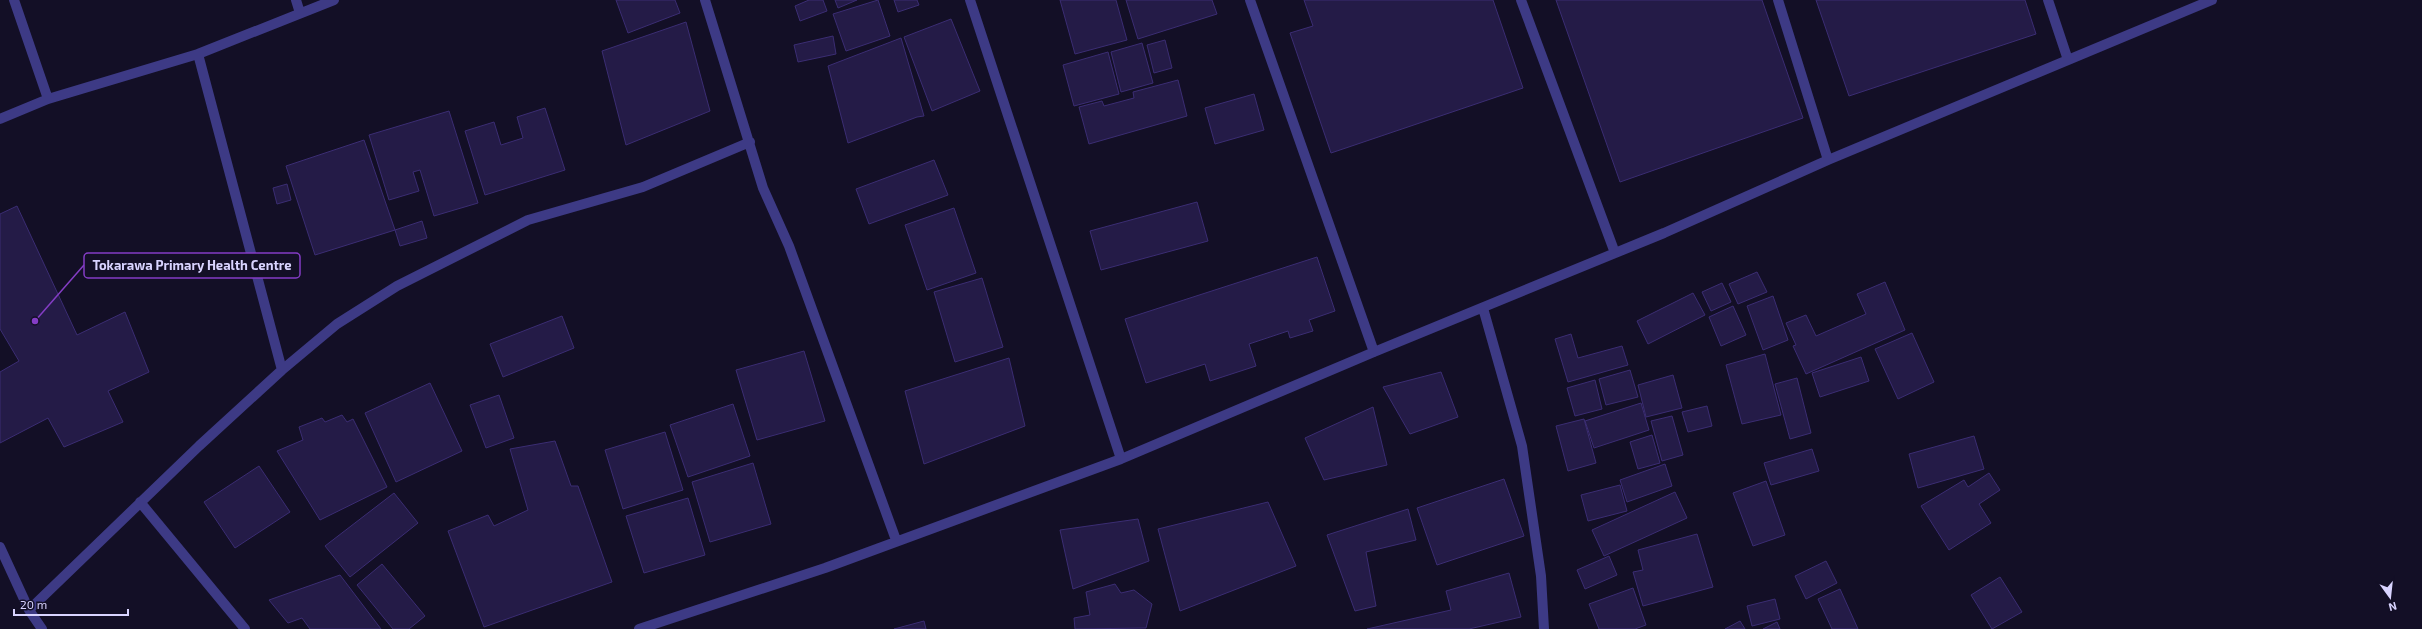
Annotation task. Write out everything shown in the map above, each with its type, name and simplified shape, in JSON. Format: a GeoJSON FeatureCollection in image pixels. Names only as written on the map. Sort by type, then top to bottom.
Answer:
{"type":"FeatureCollection","features":[{"type":"Feature","properties":{"kind":"street"},"geometry":{"type":"LineString","coordinates":[[14,0],[48,99]]}},
{"type":"Feature","properties":{"kind":"street"},"geometry":{"type":"LineString","coordinates":[[296,0],[300,13]]}},
{"type":"Feature","properties":{"kind":"street"},"geometry":{"type":"LineString","coordinates":[[0,119],[48,99],[198,54],[334,0]]}},
{"type":"Feature","properties":{"kind":"street"},"geometry":{"type":"LineString","coordinates":[[705,0],[763,188],[789,246],[896,540]]}},
{"type":"Feature","properties":{"kind":"street"},"geometry":{"type":"LineString","coordinates":[[970,0],[1121,459]]}},
{"type":"Feature","properties":{"kind":"street"},"geometry":{"type":"LineString","coordinates":[[1250,0],[1374,352]]}},
{"type":"Feature","properties":{"kind":"street"},"geometry":{"type":"LineString","coordinates":[[1521,0],[1615,253]]}},
{"type":"Feature","properties":{"kind":"street"},"geometry":{"type":"LineString","coordinates":[[1778,0],[1828,160]]}},
{"type":"Feature","properties":{"kind":"street"},"geometry":{"type":"LineString","coordinates":[[2048,0],[2068,60]]}},
{"type":"Feature","properties":{"kind":"street"},"geometry":{"type":"LineString","coordinates":[[639,629],[825,568],[896,540],[1121,459],[1374,352],[1615,253],[1828,160],[2212,0]]}},
{"type":"Feature","properties":{"kind":"street"},"geometry":{"type":"LineString","coordinates":[[198,54],[282,370]]}},
{"type":"Feature","properties":{"kind":"street"},"geometry":{"type":"LineString","coordinates":[[29,610],[140,502],[282,370],[337,324],[397,286],[528,220],[643,187],[750,142]]}},
{"type":"Feature","properties":{"kind":"street"},"geometry":{"type":"LineString","coordinates":[[1483,308],[1522,446],[1538,553],[1544,629]]}},
{"type":"Feature","properties":{"kind":"street"},"geometry":{"type":"LineString","coordinates":[[140,502],[245,629]]}},
{"type":"Feature","properties":{"kind":"street"},"geometry":{"type":"LineString","coordinates":[[0,547],[29,610],[42,629]]}},
{"type":"Feature","properties":{"kind":"building"},"geometry":{"type":"Polygon","coordinates":[[[616,0],[675,0],[680,13],[628,33],[616,0]]]}},
{"type":"Feature","properties":{"kind":"building"},"geometry":{"type":"Polygon","coordinates":[[[809,0],[823,0],[827,11],[800,21],[795,6],[809,0]]]}},
{"type":"Feature","properties":{"kind":"building"},"geometry":{"type":"Polygon","coordinates":[[[835,0],[857,0],[838,8],[835,0]]]}},
{"type":"Feature","properties":{"kind":"building"},"geometry":{"type":"Polygon","coordinates":[[[878,0],[890,36],[846,51],[833,14],[878,0]]]}},
{"type":"Feature","properties":{"kind":"building"},"geometry":{"type":"Polygon","coordinates":[[[894,0],[917,0],[919,5],[898,12],[894,0]]]}},
{"type":"Feature","properties":{"kind":"building"},"geometry":{"type":"Polygon","coordinates":[[[1060,0],[1116,0],[1127,40],[1075,54],[1060,0]]]}},
{"type":"Feature","properties":{"kind":"building"},"geometry":{"type":"Polygon","coordinates":[[[1126,0],[1212,0],[1217,14],[1138,39],[1126,0]]]}},
{"type":"Feature","properties":{"kind":"building"},"geometry":{"type":"Polygon","coordinates":[[[1304,0],[1493,0],[1523,88],[1331,153],[1290,33],[1313,26],[1304,0]]]}},
{"type":"Feature","properties":{"kind":"building"},"geometry":{"type":"Polygon","coordinates":[[[1556,0],[1762,0],[1803,118],[1620,182],[1556,0]]]}},
{"type":"Feature","properties":{"kind":"building"},"geometry":{"type":"Polygon","coordinates":[[[1816,0],[2025,0],[2036,34],[1849,96],[1816,0]]]}},
{"type":"Feature","properties":{"kind":"building"},"geometry":{"type":"Polygon","coordinates":[[[951,19],[980,91],[932,111],[904,37],[951,19]]]}},
{"type":"Feature","properties":{"kind":"building"},"geometry":{"type":"Polygon","coordinates":[[[686,22],[710,111],[626,145],[602,51],[686,22]]]}},
{"type":"Feature","properties":{"kind":"building"},"geometry":{"type":"Polygon","coordinates":[[[833,36],[836,54],[798,62],[794,45],[833,36]]]}},
{"type":"Feature","properties":{"kind":"building"},"geometry":{"type":"Polygon","coordinates":[[[901,38],[924,116],[917,117],[848,143],[828,66],[901,38]]]}},
{"type":"Feature","properties":{"kind":"building"},"geometry":{"type":"Polygon","coordinates":[[[1165,40],[1172,68],[1154,73],[1147,45],[1165,40]]]}},
{"type":"Feature","properties":{"kind":"building"},"geometry":{"type":"Polygon","coordinates":[[[1142,43],[1153,83],[1121,92],[1111,52],[1142,43]]]}},
{"type":"Feature","properties":{"kind":"building"},"geometry":{"type":"Polygon","coordinates":[[[1108,52],[1119,94],[1074,106],[1063,65],[1108,52]]]}},
{"type":"Feature","properties":{"kind":"building"},"geometry":{"type":"Polygon","coordinates":[[[1178,80],[1187,116],[1089,144],[1079,107],[1102,101],[1104,106],[1134,98],[1133,92],[1178,80]]]}},
{"type":"Feature","properties":{"kind":"building"},"geometry":{"type":"Polygon","coordinates":[[[1254,94],[1264,130],[1215,144],[1205,108],[1254,94]]]}},
{"type":"Feature","properties":{"kind":"building"},"geometry":{"type":"Polygon","coordinates":[[[545,108],[565,170],[485,195],[465,131],[494,122],[501,145],[523,138],[517,117],[545,108]]]}},
{"type":"Feature","properties":{"kind":"building"},"geometry":{"type":"Polygon","coordinates":[[[449,111],[478,203],[434,216],[420,170],[413,172],[419,191],[389,200],[369,135],[449,111]]]}},
{"type":"Feature","properties":{"kind":"building"},"geometry":{"type":"Polygon","coordinates":[[[364,140],[395,230],[315,255],[286,166],[364,140]]]}},
{"type":"Feature","properties":{"kind":"building"},"geometry":{"type":"Polygon","coordinates":[[[934,160],[948,195],[869,224],[856,189],[934,160]]]}},
{"type":"Feature","properties":{"kind":"building"},"geometry":{"type":"Polygon","coordinates":[[[287,184],[291,200],[277,204],[273,188],[287,184]]]}},
{"type":"Feature","properties":{"kind":"building"},"geometry":{"type":"Polygon","coordinates":[[[1197,202],[1208,241],[1101,270],[1090,231],[1197,202]]]}},
{"type":"Feature","properties":{"kind":"building"},"geometry":{"type":"Polygon","coordinates":[[[17,206],[77,335],[125,312],[149,372],[108,391],[123,422],[64,447],[48,418],[0,443],[0,372],[19,361],[0,329],[0,214],[17,206]]]}},
{"type":"Feature","properties":{"kind":"building"},"geometry":{"type":"Polygon","coordinates":[[[954,208],[976,273],[927,290],[905,225],[954,208]]]}},
{"type":"Feature","properties":{"kind":"building"},"geometry":{"type":"Polygon","coordinates":[[[422,221],[427,238],[400,246],[395,230],[422,221]]]}},
{"type":"Feature","properties":{"kind":"building"},"geometry":{"type":"Polygon","coordinates":[[[1317,257],[1335,311],[1309,320],[1313,331],[1290,338],[1288,331],[1249,344],[1256,366],[1210,381],[1205,364],[1146,383],[1125,319],[1317,257]]]}},
{"type":"Feature","properties":{"kind":"building"},"geometry":{"type":"Polygon","coordinates":[[[1757,272],[1767,292],[1738,304],[1729,284],[1757,272]]]}},
{"type":"Feature","properties":{"kind":"building"},"geometry":{"type":"Polygon","coordinates":[[[982,278],[1003,347],[955,362],[934,292],[982,278]]]}},
{"type":"Feature","properties":{"kind":"building"},"geometry":{"type":"Polygon","coordinates":[[[1885,282],[1905,330],[1806,374],[1793,346],[1796,345],[1786,323],[1806,315],[1816,336],[1866,314],[1857,294],[1885,282]]]}},
{"type":"Feature","properties":{"kind":"building"},"geometry":{"type":"Polygon","coordinates":[[[1722,283],[1731,302],[1711,311],[1702,292],[1722,283]]]}},
{"type":"Feature","properties":{"kind":"building"},"geometry":{"type":"Polygon","coordinates":[[[1693,293],[1705,315],[1648,344],[1637,321],[1693,293]]]}},
{"type":"Feature","properties":{"kind":"building"},"geometry":{"type":"Polygon","coordinates":[[[1773,296],[1788,340],[1763,350],[1747,306],[1773,296]]]}},
{"type":"Feature","properties":{"kind":"building"},"geometry":{"type":"Polygon","coordinates":[[[1733,306],[1746,335],[1721,346],[1709,317],[1733,306]]]}},
{"type":"Feature","properties":{"kind":"building"},"geometry":{"type":"Polygon","coordinates":[[[562,316],[574,348],[503,377],[490,344],[562,316]]]}},
{"type":"Feature","properties":{"kind":"building"},"geometry":{"type":"Polygon","coordinates":[[[1912,333],[1934,382],[1898,399],[1875,349],[1912,333]]]}},
{"type":"Feature","properties":{"kind":"building"},"geometry":{"type":"Polygon","coordinates":[[[1571,334],[1578,358],[1622,346],[1628,365],[1568,382],[1555,339],[1571,334]]]}},
{"type":"Feature","properties":{"kind":"building"},"geometry":{"type":"Polygon","coordinates":[[[804,351],[825,421],[757,440],[736,370],[804,351]]]}},
{"type":"Feature","properties":{"kind":"building"},"geometry":{"type":"Polygon","coordinates":[[[1765,354],[1781,415],[1742,424],[1726,365],[1765,354]]]}},
{"type":"Feature","properties":{"kind":"building"},"geometry":{"type":"Polygon","coordinates":[[[1861,357],[1869,381],[1820,397],[1812,373],[1861,357]]]}},
{"type":"Feature","properties":{"kind":"building"},"geometry":{"type":"Polygon","coordinates":[[[1009,358],[1025,426],[924,464],[905,391],[1009,358]]]}},
{"type":"Feature","properties":{"kind":"building"},"geometry":{"type":"Polygon","coordinates":[[[1630,370],[1638,397],[1606,405],[1599,379],[1630,370]]]}},
{"type":"Feature","properties":{"kind":"building"},"geometry":{"type":"Polygon","coordinates":[[[1441,372],[1458,417],[1410,434],[1383,387],[1441,372]]]}},
{"type":"Feature","properties":{"kind":"building"},"geometry":{"type":"Polygon","coordinates":[[[1673,375],[1682,408],[1646,417],[1638,385],[1673,375]]]}},
{"type":"Feature","properties":{"kind":"building"},"geometry":{"type":"Polygon","coordinates":[[[1797,378],[1811,433],[1790,439],[1775,384],[1797,378]]]}},
{"type":"Feature","properties":{"kind":"building"},"geometry":{"type":"Polygon","coordinates":[[[1595,380],[1602,409],[1575,416],[1567,388],[1595,380]]]}},
{"type":"Feature","properties":{"kind":"building"},"geometry":{"type":"Polygon","coordinates":[[[430,383],[462,451],[396,482],[365,413],[430,383]]]}},
{"type":"Feature","properties":{"kind":"building"},"geometry":{"type":"Polygon","coordinates":[[[499,395],[514,438],[486,448],[470,405],[499,395]]]}},
{"type":"Feature","properties":{"kind":"building"},"geometry":{"type":"Polygon","coordinates":[[[1641,403],[1649,430],[1594,448],[1585,421],[1641,403]]]}},
{"type":"Feature","properties":{"kind":"building"},"geometry":{"type":"Polygon","coordinates":[[[733,404],[750,456],[688,477],[670,425],[733,404]]]}},
{"type":"Feature","properties":{"kind":"building"},"geometry":{"type":"Polygon","coordinates":[[[1707,406],[1712,426],[1688,432],[1682,412],[1707,406]]]}},
{"type":"Feature","properties":{"kind":"building"},"geometry":{"type":"Polygon","coordinates":[[[1373,407],[1387,465],[1324,480],[1305,438],[1373,407]]]}},
{"type":"Feature","properties":{"kind":"building"},"geometry":{"type":"Polygon","coordinates":[[[342,415],[347,422],[353,419],[387,487],[320,520],[277,451],[303,440],[299,427],[322,418],[325,422],[342,415]]]}},
{"type":"Feature","properties":{"kind":"building"},"geometry":{"type":"Polygon","coordinates":[[[1672,416],[1683,455],[1662,461],[1651,421],[1672,416]]]}},
{"type":"Feature","properties":{"kind":"building"},"geometry":{"type":"Polygon","coordinates":[[[1584,419],[1596,463],[1568,471],[1556,426],[1584,419]]]}},
{"type":"Feature","properties":{"kind":"building"},"geometry":{"type":"Polygon","coordinates":[[[665,432],[683,490],[623,509],[605,450],[665,432]]]}},
{"type":"Feature","properties":{"kind":"building"},"geometry":{"type":"Polygon","coordinates":[[[1652,435],[1660,463],[1638,469],[1630,442],[1652,435]]]}},
{"type":"Feature","properties":{"kind":"building"},"geometry":{"type":"Polygon","coordinates":[[[1974,436],[1984,469],[1918,488],[1909,454],[1974,436]]]}},
{"type":"Feature","properties":{"kind":"building"},"geometry":{"type":"Polygon","coordinates":[[[555,441],[571,486],[578,486],[612,582],[484,627],[448,531],[488,515],[494,526],[528,510],[510,449],[555,441]]]}},
{"type":"Feature","properties":{"kind":"building"},"geometry":{"type":"Polygon","coordinates":[[[1812,449],[1819,471],[1771,485],[1764,463],[1812,449]]]}},
{"type":"Feature","properties":{"kind":"building"},"geometry":{"type":"Polygon","coordinates":[[[753,463],[771,524],[710,542],[692,482],[753,463]]]}},
{"type":"Feature","properties":{"kind":"building"},"geometry":{"type":"Polygon","coordinates":[[[1665,464],[1672,486],[1627,502],[1620,480],[1665,464]]]}},
{"type":"Feature","properties":{"kind":"building"},"geometry":{"type":"Polygon","coordinates":[[[259,466],[290,512],[235,548],[204,502],[259,466]]]}},
{"type":"Feature","properties":{"kind":"building"},"geometry":{"type":"Polygon","coordinates":[[[1989,473],[2000,490],[1979,504],[1991,523],[1949,550],[1921,506],[1964,480],[1968,487],[1989,473]]]}},
{"type":"Feature","properties":{"kind":"building"},"geometry":{"type":"Polygon","coordinates":[[[1504,479],[1524,536],[1437,565],[1417,508],[1504,479]]]}},
{"type":"Feature","properties":{"kind":"building"},"geometry":{"type":"Polygon","coordinates":[[[1766,481],[1785,535],[1753,546],[1733,493],[1766,481]]]}},
{"type":"Feature","properties":{"kind":"building"},"geometry":{"type":"Polygon","coordinates":[[[1620,485],[1627,511],[1588,521],[1581,495],[1620,485]]]}},
{"type":"Feature","properties":{"kind":"building"},"geometry":{"type":"Polygon","coordinates":[[[1675,492],[1687,518],[1604,556],[1592,530],[1675,492]]]}},
{"type":"Feature","properties":{"kind":"building"},"geometry":{"type":"Polygon","coordinates":[[[394,493],[418,523],[350,577],[325,546],[394,493]]]}},
{"type":"Feature","properties":{"kind":"building"},"geometry":{"type":"Polygon","coordinates":[[[688,498],[705,555],[644,573],[626,516],[688,498]]]}},
{"type":"Feature","properties":{"kind":"building"},"geometry":{"type":"Polygon","coordinates":[[[1268,502],[1296,566],[1180,611],[1158,529],[1268,502]]]}},
{"type":"Feature","properties":{"kind":"building"},"geometry":{"type":"Polygon","coordinates":[[[1408,509],[1416,540],[1366,552],[1376,606],[1355,611],[1327,535],[1408,509]]]}},
{"type":"Feature","properties":{"kind":"building"},"geometry":{"type":"Polygon","coordinates":[[[1138,519],[1149,561],[1073,589],[1060,530],[1138,519]]]}},
{"type":"Feature","properties":{"kind":"building"},"geometry":{"type":"Polygon","coordinates":[[[1697,534],[1713,587],[1643,606],[1633,572],[1643,570],[1638,550],[1697,534]]]}},
{"type":"Feature","properties":{"kind":"building"},"geometry":{"type":"Polygon","coordinates":[[[1609,556],[1617,575],[1585,589],[1577,570],[1609,556]]]}},
{"type":"Feature","properties":{"kind":"building"},"geometry":{"type":"Polygon","coordinates":[[[1826,561],[1837,583],[1806,599],[1795,576],[1826,561]]]}},
{"type":"Feature","properties":{"kind":"building"},"geometry":{"type":"Polygon","coordinates":[[[382,564],[425,616],[409,629],[393,629],[357,585],[382,564]]]}},
{"type":"Feature","properties":{"kind":"building"},"geometry":{"type":"Polygon","coordinates":[[[1509,573],[1521,617],[1469,629],[1367,629],[1451,610],[1446,591],[1509,573]]]}},
{"type":"Feature","properties":{"kind":"building"},"geometry":{"type":"Polygon","coordinates":[[[340,575],[381,629],[310,629],[302,618],[288,623],[269,600],[340,575]]]}},
{"type":"Feature","properties":{"kind":"building"},"geometry":{"type":"Polygon","coordinates":[[[2000,577],[2022,612],[1992,629],[1971,595],[2000,577]]]}},
{"type":"Feature","properties":{"kind":"building"},"geometry":{"type":"Polygon","coordinates":[[[1115,584],[1121,593],[1134,590],[1152,604],[1146,628],[1075,629],[1074,618],[1090,615],[1086,592],[1115,584]]]}},
{"type":"Feature","properties":{"kind":"building"},"geometry":{"type":"Polygon","coordinates":[[[1633,588],[1646,625],[1635,629],[1599,629],[1589,604],[1633,588]]]}},
{"type":"Feature","properties":{"kind":"building"},"geometry":{"type":"Polygon","coordinates":[[[1840,589],[1858,629],[1832,629],[1818,599],[1840,589]]]}},
{"type":"Feature","properties":{"kind":"building"},"geometry":{"type":"Polygon","coordinates":[[[1775,599],[1780,619],[1752,626],[1747,606],[1775,599]]]}},
{"type":"Feature","properties":{"kind":"building"},"geometry":{"type":"Polygon","coordinates":[[[924,621],[926,629],[894,629],[924,621]]]}},
{"type":"Feature","properties":{"kind":"building"},"geometry":{"type":"Polygon","coordinates":[[[1740,621],[1745,629],[1725,629],[1740,621]]]}},
{"type":"Feature","properties":{"kind":"building"},"geometry":{"type":"Polygon","coordinates":[[[1777,622],[1780,629],[1763,629],[1777,622]]]}},
{"type":"Feature","properties":{"kind":"place","name":"Tokarawa Primary Health Centre"},"geometry":{"type":"Point","coordinates":[35,321]}}]}
